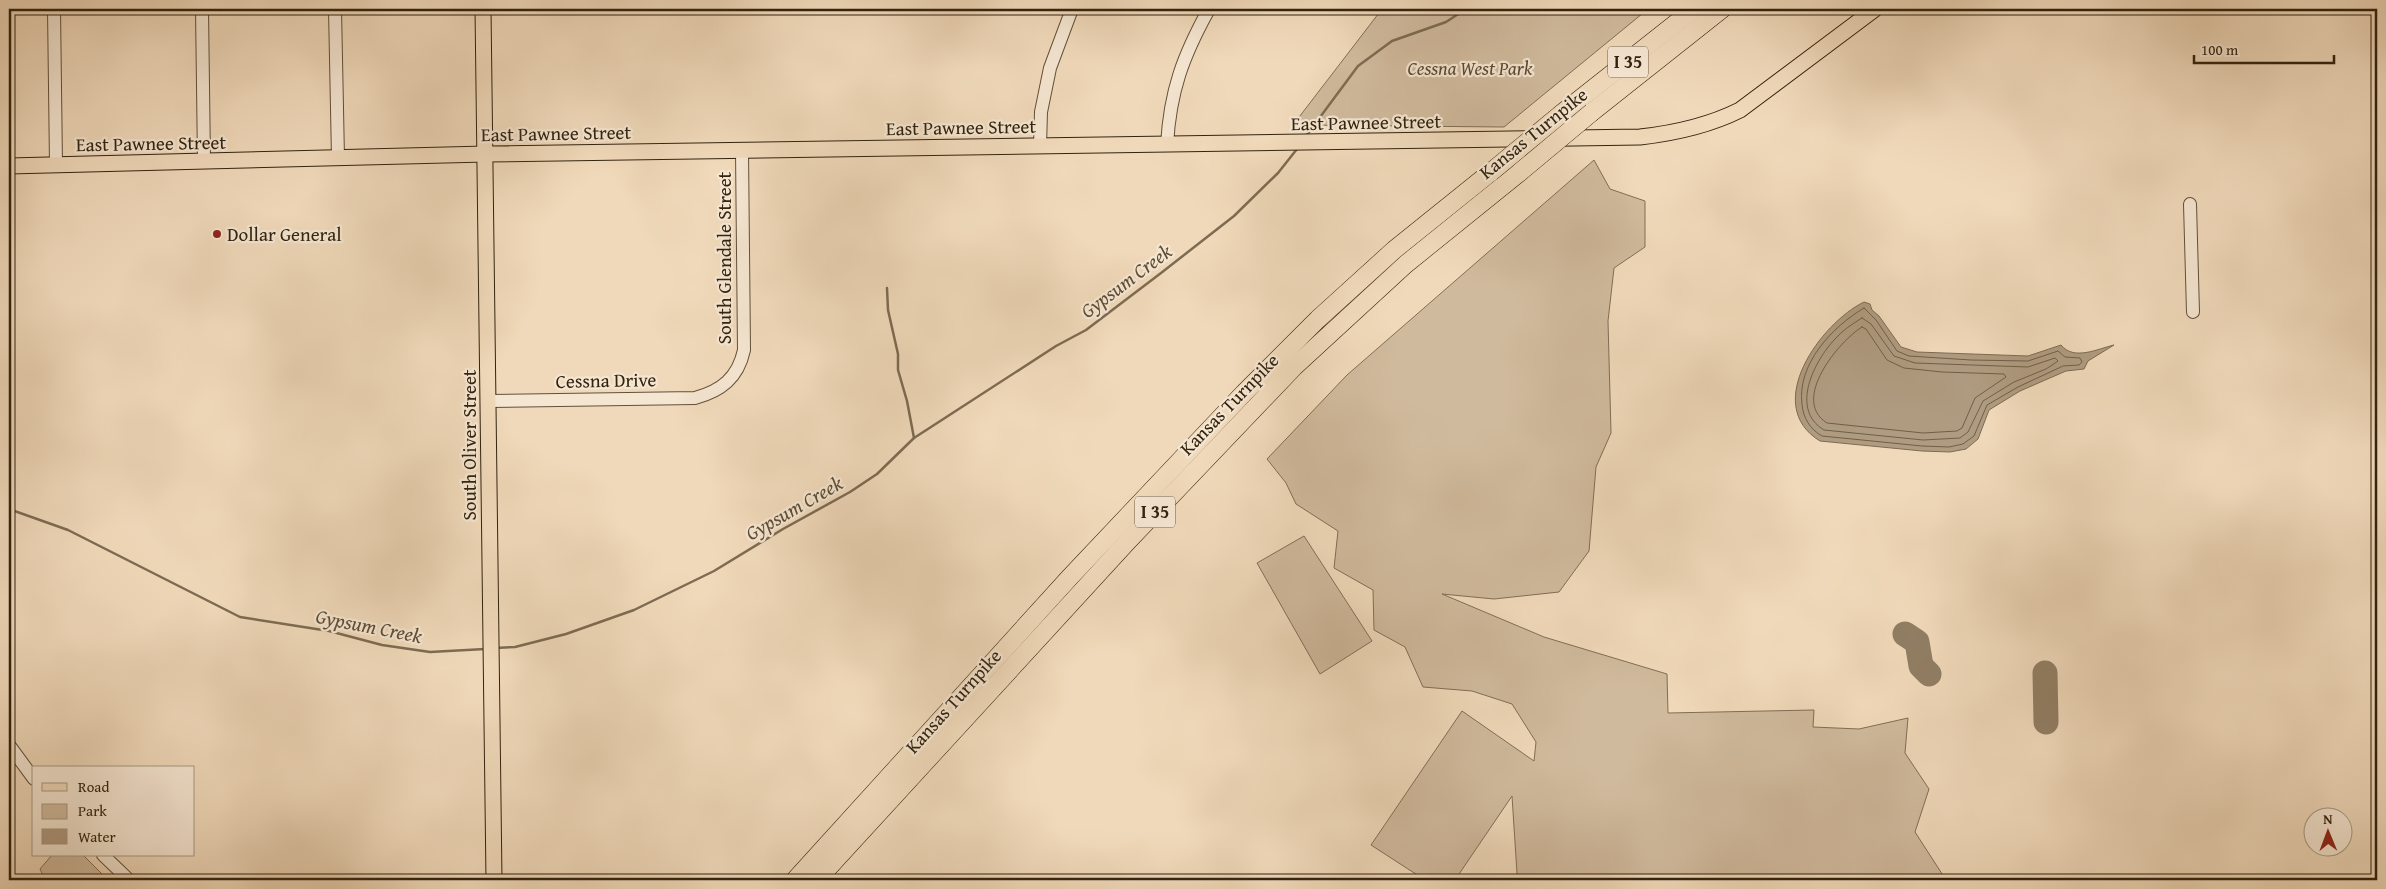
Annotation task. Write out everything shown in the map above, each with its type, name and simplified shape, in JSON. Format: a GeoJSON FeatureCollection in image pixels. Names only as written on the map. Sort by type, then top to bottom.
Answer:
{"type":"FeatureCollection","features":[{"type":"Feature","properties":{"kind":"highway","name":"Kansas Turnpike"},"geometry":{"type":"LineString","coordinates":[[794,880],[1070,577],[1244,393],[1318,319],[1394,250],[1694,9]]}},
{"type":"Feature","properties":{"kind":"highway","name":"Kansas Turnpike"},"geometry":{"type":"LineString","coordinates":[[817,880],[1127,542],[1294,367],[1406,264],[1722,9]]}},
{"type":"Feature","properties":{"kind":"main road","name":"South Oliver Street"},"geometry":{"type":"LineString","coordinates":[[484,9],[494,880]]}},
{"type":"Feature","properties":{"kind":"main road","name":"East Pawnee Street"},"geometry":{"type":"LineString","coordinates":[[9,166],[486,154],[1640,138],[1689,130],[1740,110],[1875,9]]}},
{"type":"Feature","properties":{"kind":"street"},"geometry":{"type":"LineString","coordinates":[[54,9],[56,165]]}},
{"type":"Feature","properties":{"kind":"street"},"geometry":{"type":"LineString","coordinates":[[202,9],[204,162]]}},
{"type":"Feature","properties":{"kind":"street"},"geometry":{"type":"LineString","coordinates":[[335,9],[338,158]]}},
{"type":"Feature","properties":{"kind":"street"},"geometry":{"type":"LineString","coordinates":[[1040,146],[1041,112],[1050,68],[1072,9]]}},
{"type":"Feature","properties":{"kind":"street"},"geometry":{"type":"LineString","coordinates":[[1167,145],[1168,115],[1179,71],[1209,9]]}},
{"type":"Feature","properties":{"kind":"street","name":"South Glendale Street"},"geometry":{"type":"LineString","coordinates":[[721,387],[732,378],[742,363],[744,350],[742,150]]}},
{"type":"Feature","properties":{"kind":"street"},"geometry":{"type":"LineString","coordinates":[[2190,204],[2193,312]]}},
{"type":"Feature","properties":{"kind":"street","name":"Cessna Drive"},"geometry":{"type":"LineString","coordinates":[[489,401],[694,398],[713,393],[721,387]]}},
{"type":"Feature","properties":{"kind":"street"},"geometry":{"type":"LineString","coordinates":[[9,745],[32,776]]}},
{"type":"Feature","properties":{"kind":"street"},"geometry":{"type":"LineString","coordinates":[[103,856],[129,880]]}},
{"type":"Feature","properties":{"kind":"green space","name":"Cessna West Park"},"geometry":{"type":"Polygon","coordinates":[[[1382,9],[1648,9],[1504,127],[1293,125],[1382,9]]]}},
{"type":"Feature","properties":{"kind":"green space"},"geometry":{"type":"Polygon","coordinates":[[[1594,160],[1610,189],[1645,201],[1645,247],[1614,268],[1608,321],[1611,433],[1596,467],[1589,551],[1559,592],[1494,599],[1442,594],[1544,637],[1667,674],[1668,713],[1814,710],[1813,727],[1859,729],[1908,718],[1905,753],[1929,789],[1915,832],[1946,880],[1520,880],[1517,873],[1512,796],[1455,880],[1425,880],[1371,845],[1462,711],[1534,761],[1536,742],[1512,704],[1472,691],[1423,687],[1405,647],[1374,630],[1373,590],[1334,568],[1338,531],[1296,504],[1286,483],[1267,459],[1347,375],[1594,160]]]}},
{"type":"Feature","properties":{"kind":"green space"},"geometry":{"type":"Polygon","coordinates":[[[1304,536],[1372,641],[1320,674],[1257,563],[1304,536]]]}},
{"type":"Feature","properties":{"kind":"green space"},"geometry":{"type":"Polygon","coordinates":[[[51,856],[84,856],[108,880],[45,880],[40,869],[51,856]]]}},
{"type":"Feature","properties":{"kind":"water"},"geometry":{"type":"Polygon","coordinates":[[[1864,302],[1870,304],[1872,310],[1879,316],[1901,347],[1917,352],[2028,356],[2061,345],[2066,350],[2079,353],[2114,345],[2088,361],[2084,369],[2066,371],[2020,391],[1989,410],[1978,439],[1966,449],[1950,452],[1922,451],[1820,441],[1803,426],[1796,407],[1797,387],[1804,366],[1816,346],[1847,313],[1864,302]]]}},
{"type":"Feature","properties":{"kind":"waterway","name":"Gypsum Creek"},"geometry":{"type":"LineString","coordinates":[[1306,136],[1358,66],[1392,41],[1446,22],[1466,9]]}},
{"type":"Feature","properties":{"kind":"waterway","name":"Gypsum Creek"},"geometry":{"type":"LineString","coordinates":[[495,648],[515,647],[566,634],[634,610],[714,571],[783,529],[850,492],[877,474],[914,438],[1056,346],[1086,330],[1161,273],[1234,216],[1278,173],[1297,149]]}},
{"type":"Feature","properties":{"kind":"waterway"},"geometry":{"type":"LineString","coordinates":[[887,288],[888,310],[898,354],[898,370],[907,401],[914,438]]}},
{"type":"Feature","properties":{"kind":"waterway","name":"Gypsum Creek"},"geometry":{"type":"LineString","coordinates":[[9,509],[68,530],[240,617],[329,631],[382,645],[430,652],[485,649]]}},
{"type":"Feature","properties":{"kind":"taxiway"},"geometry":{"type":"LineString","coordinates":[[1905,634],[1917,642],[1921,666],[1929,674]]}},
{"type":"Feature","properties":{"kind":"taxiway"},"geometry":{"type":"LineString","coordinates":[[2045,673],[2046,722]]}},
{"type":"Feature","properties":{"kind":"place","name":"Dollar General"},"geometry":{"type":"Point","coordinates":[217,234]}}]}
